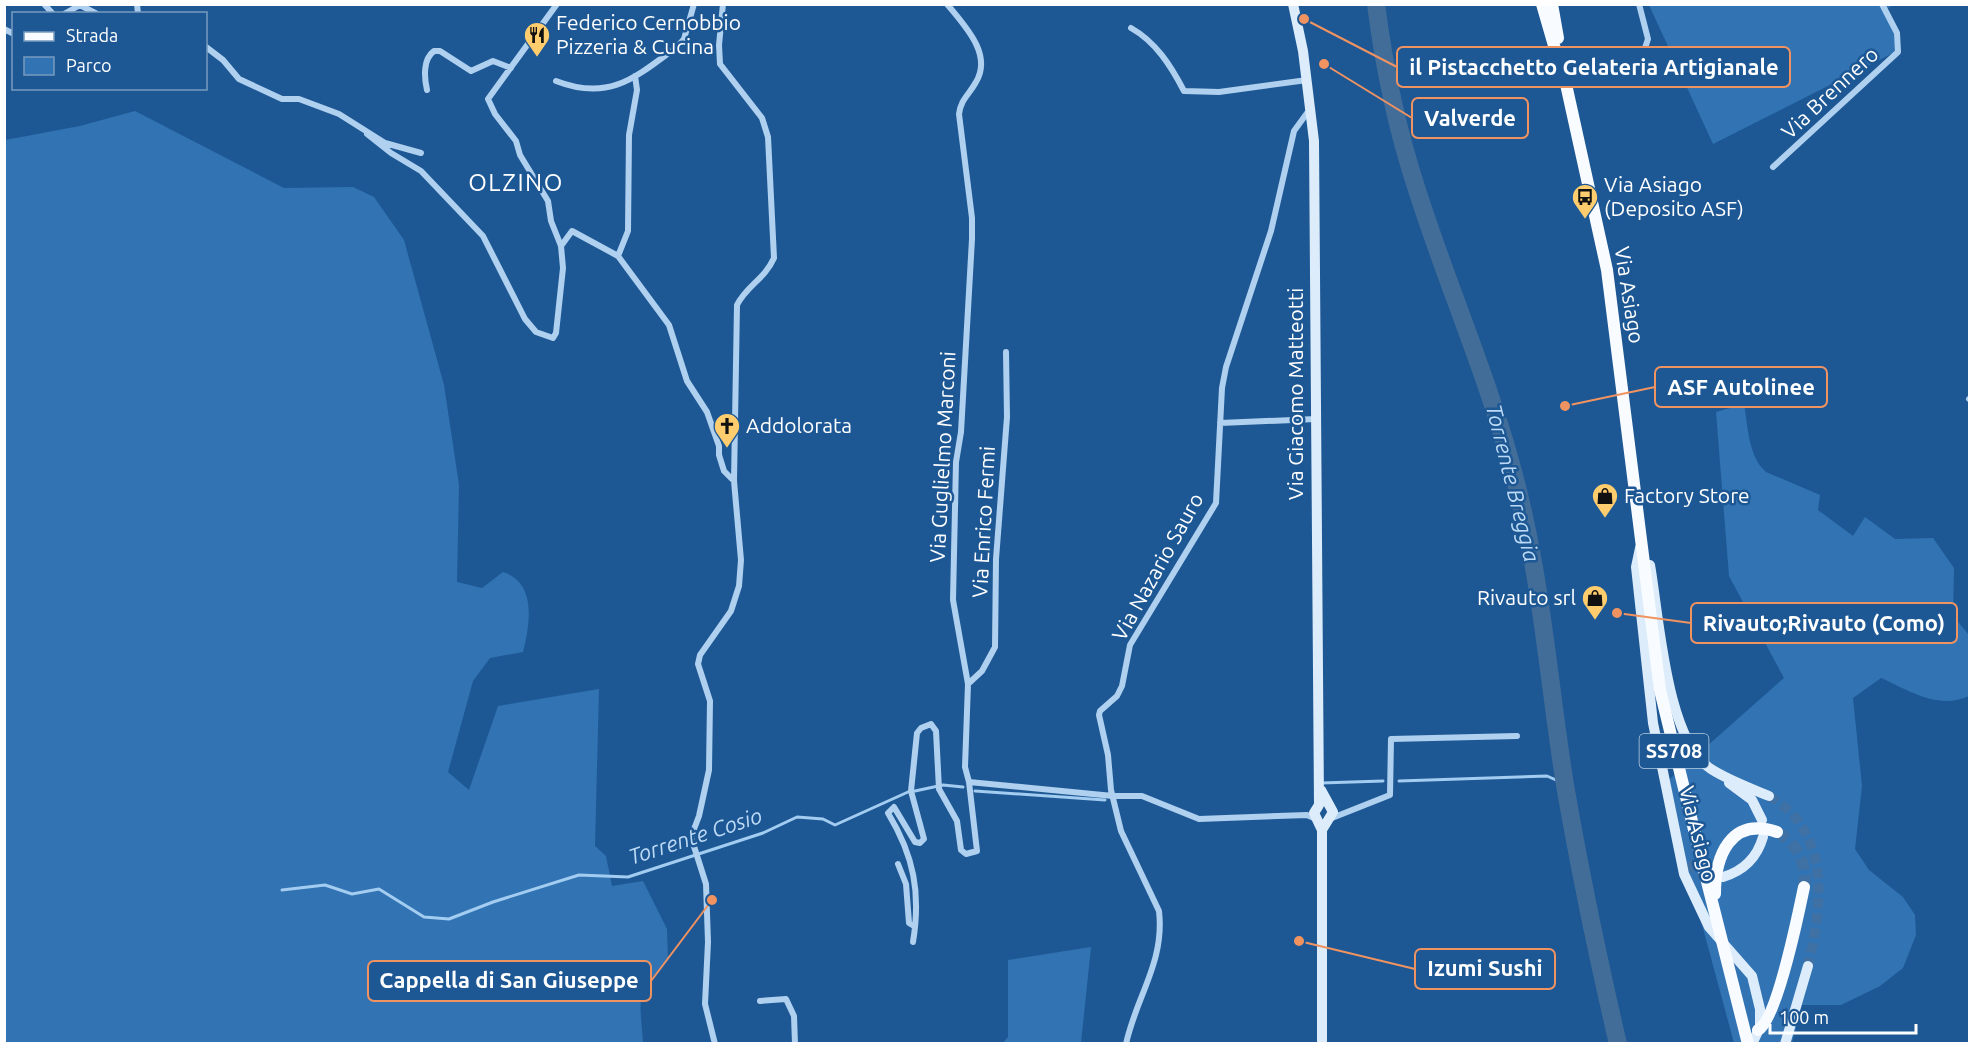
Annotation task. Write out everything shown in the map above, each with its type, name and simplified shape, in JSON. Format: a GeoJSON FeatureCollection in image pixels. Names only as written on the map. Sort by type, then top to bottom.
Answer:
{"type":"FeatureCollection","features":[{"type":"Feature","properties":{"kind":"main road","name":"Via Asiago"},"geometry":{"type":"LineString","coordinates":[[1542,4],[1555,49],[1560,57]]}},
{"type":"Feature","properties":{"kind":"main road","name":"Via Asiago"},"geometry":{"type":"LineString","coordinates":[[1552,4],[1561,48],[1560,57],[1606,260],[1641,542]]}},
{"type":"Feature","properties":{"kind":"main road","name":"SS708"},"geometry":{"type":"LineString","coordinates":[[1641,542],[1660,690],[1714,910],[1750,1044]]}},
{"type":"Feature","properties":{"kind":"main road","name":"SS708"},"geometry":{"type":"LineString","coordinates":[[1714,910],[1715,871],[1724,848],[1733,838],[1747,831],[1760,829],[1777,832]]}},
{"type":"Feature","properties":{"kind":"main road","name":"SS708"},"geometry":{"type":"LineString","coordinates":[[1758,1030],[1768,1021],[1795,930],[1804,887]]}},
{"type":"Feature","properties":{"kind":"street"},"geometry":{"type":"LineString","coordinates":[[207,48],[223,60],[239,79],[282,99],[299,99],[339,114],[391,153],[421,171],[478,230],[525,319],[536,332],[553,338],[562,279],[561,246],[551,221],[548,201],[520,155],[516,141],[488,103],[488,99],[557,4]]}},
{"type":"Feature","properties":{"kind":"street"},"geometry":{"type":"LineString","coordinates":[[556,81],[591,91],[607,89],[635,76],[678,46],[684,39],[694,4]]}},
{"type":"Feature","properties":{"kind":"street"},"geometry":{"type":"LineString","coordinates":[[715,1044],[705,1004],[708,942],[706,884],[691,837],[699,816],[709,770],[710,701],[698,664],[700,655],[731,612],[739,586],[741,560],[734,481],[737,305],[744,292],[768,272],[774,258],[768,137],[762,118],[720,64],[719,45],[723,4]]}},
{"type":"Feature","properties":{"kind":"street","name":"Via Guglielmo Marconi"},"geometry":{"type":"LineString","coordinates":[[914,926],[918,912],[910,858],[905,843],[888,813],[894,807],[915,842],[920,843],[924,839],[911,785],[917,733],[921,728],[931,724],[936,731],[938,786],[957,821],[962,850],[966,854],[977,851],[969,782],[965,767],[968,684],[953,600],[956,462],[962,423],[972,228],[959,114],[960,103],[978,79],[981,66],[974,38],[947,4]]}},
{"type":"Feature","properties":{"kind":"street","name":"Via Giacomo Matteotti"},"geometry":{"type":"LineString","coordinates":[[1293,4],[1307,80],[1314,141],[1322,806]]}},
{"type":"Feature","properties":{"kind":"street"},"geometry":{"type":"LineString","coordinates":[[1639,4],[1648,39],[1644,51]]}},
{"type":"Feature","properties":{"kind":"street","name":"Via Brennero"},"geometry":{"type":"LineString","coordinates":[[1773,167],[1898,52],[1897,33],[1882,4]]}},
{"type":"Feature","properties":{"kind":"street"},"geometry":{"type":"LineString","coordinates":[[68,12],[80,5],[93,12]]}},
{"type":"Feature","properties":{"kind":"street"},"geometry":{"type":"LineString","coordinates":[[1131,28],[1142,34],[1166,60],[1184,91],[1219,92],[1307,80]]}},
{"type":"Feature","properties":{"kind":"street"},"geometry":{"type":"LineString","coordinates":[[427,90],[424,79],[428,57],[434,51],[440,51],[471,71],[493,61],[511,68]]}},
{"type":"Feature","properties":{"kind":"street"},"geometry":{"type":"LineString","coordinates":[[618,256],[628,231],[629,135],[637,90],[635,76]]}},
{"type":"Feature","properties":{"kind":"street","name":"Via Nazario Sauro"},"geometry":{"type":"LineString","coordinates":[[1113,796],[1108,755],[1101,735],[1100,711],[1117,696],[1122,686],[1130,645],[1216,503],[1220,423],[1226,367],[1271,231],[1294,131],[1311,107]]}},
{"type":"Feature","properties":{"kind":"street"},"geometry":{"type":"LineString","coordinates":[[367,134],[386,143],[421,153]]}},
{"type":"Feature","properties":{"kind":"street"},"geometry":{"type":"LineString","coordinates":[[561,246],[572,231],[618,256],[669,325],[687,381],[707,412],[719,446],[721,463],[734,481]]}},
{"type":"Feature","properties":{"kind":"street","name":"Via Enrico Fermi"},"geometry":{"type":"LineString","coordinates":[[968,684],[982,671],[995,647],[996,559],[1007,417],[1006,352]]}},
{"type":"Feature","properties":{"kind":"street"},"geometry":{"type":"LineString","coordinates":[[1220,423],[1316,419]]}},
{"type":"Feature","properties":{"kind":"street","name":"Via Asiago"},"geometry":{"type":"LineString","coordinates":[[1641,542],[1650,564],[1678,720],[1689,744],[1710,768],[1769,796]]}},
{"type":"Feature","properties":{"kind":"street","name":"Via Asiago"},"geometry":{"type":"LineString","coordinates":[[1641,542],[1636,567],[1649,693],[1679,845],[1687,880],[1702,914],[1752,976],[1760,1009],[1758,1030],[1750,1044]]}},
{"type":"Feature","properties":{"kind":"street"},"geometry":{"type":"LineString","coordinates":[[969,782],[977,785],[1048,788],[1113,796],[1146,796],[1185,815],[1199,819],[1307,815],[1324,822],[1390,795],[1391,739],[1517,736]]}},
{"type":"Feature","properties":{"kind":"street","name":"SS708"},"geometry":{"type":"LineString","coordinates":[[1710,768],[1752,800],[1762,820]]}},
{"type":"Feature","properties":{"kind":"street"},"geometry":{"type":"LineString","coordinates":[[1113,796],[1125,842],[1153,896],[1160,920],[1153,970],[1126,1044]]}},
{"type":"Feature","properties":{"kind":"street"},"geometry":{"type":"LineString","coordinates":[[1300,816],[1308,808],[1322,806],[1333,812],[1324,822],[1322,1044]]}},
{"type":"Feature","properties":{"kind":"street"},"geometry":{"type":"LineString","coordinates":[[1322,806],[1314,813],[1324,822]]}},
{"type":"Feature","properties":{"kind":"street"},"geometry":{"type":"LineString","coordinates":[[1723,877],[1747,865],[1758,852],[1763,837]]}},
{"type":"Feature","properties":{"kind":"street","name":"SS708"},"geometry":{"type":"LineString","coordinates":[[1679,845],[1688,863]]}},
{"type":"Feature","properties":{"kind":"street"},"geometry":{"type":"LineString","coordinates":[[898,864],[906,884],[910,911],[909,923],[914,926],[913,942]]}},
{"type":"Feature","properties":{"kind":"street"},"geometry":{"type":"LineString","coordinates":[[1785,1044],[1808,966]]}},
{"type":"Feature","properties":{"kind":"street"},"geometry":{"type":"LineString","coordinates":[[760,1001],[786,999],[794,1016],[795,1044]]}},
{"type":"Feature","properties":{"kind":"green space"},"geometry":{"type":"Polygon","coordinates":[[[1649,5],[1893,5],[1884,11],[1895,34],[1897,51],[1713,144],[1649,5]]]}},
{"type":"Feature","properties":{"kind":"green space"},"geometry":{"type":"Polygon","coordinates":[[[135,111],[284,188],[353,187],[374,197],[404,240],[444,385],[459,485],[457,582],[482,588],[503,572],[514,577],[526,595],[529,617],[523,652],[490,658],[473,681],[448,772],[469,790],[498,706],[599,689],[595,846],[606,856],[612,886],[643,881],[667,929],[668,960],[649,981],[642,997],[643,1043],[5,1043],[5,140],[80,126],[135,111]]]}},
{"type":"Feature","properties":{"kind":"green space"},"geometry":{"type":"Polygon","coordinates":[[[1744,404],[1752,449],[1760,465],[1766,472],[1820,495],[1818,510],[1853,536],[1865,517],[1895,539],[1933,538],[1954,568],[1953,616],[1969,635],[1969,696],[1958,700],[1935,700],[1913,693],[1881,678],[1853,698],[1862,786],[1855,849],[1869,870],[1903,897],[1915,915],[1916,935],[1903,968],[1880,986],[1841,1005],[1802,1005],[1792,1043],[1734,1043],[1664,784],[1784,678],[1729,576],[1716,412],[1744,404]]]}},
{"type":"Feature","properties":{"kind":"green space"},"geometry":{"type":"Polygon","coordinates":[[[1091,947],[1081,1043],[1003,1043],[1008,1037],[1008,960],[1091,947]]]}},
{"type":"Feature","properties":{"kind":"waterway","name":"Torrente Breggia"},"geometry":{"type":"LineString","coordinates":[[1376,4],[1392,100],[1404,147],[1430,229],[1506,446],[1525,521],[1539,596],[1565,785],[1618,1044]]}},
{"type":"Feature","properties":{"kind":"waterway","name":"Torrente Cosio"},"geometry":{"type":"LineString","coordinates":[[1399,781],[1547,776],[1565,784]]}},
{"type":"Feature","properties":{"kind":"waterway","name":"Torrente Cosio"},"geometry":{"type":"LineString","coordinates":[[1321,783],[1383,781]]}},
{"type":"Feature","properties":{"kind":"waterway","name":"Torrente Cosio"},"geometry":{"type":"LineString","coordinates":[[915,791],[943,785],[963,787]]}},
{"type":"Feature","properties":{"kind":"waterway","name":"Torrente Cosio"},"geometry":{"type":"LineString","coordinates":[[975,791],[1105,800]]}},
{"type":"Feature","properties":{"kind":"waterway","name":"Torrente Cosio"},"geometry":{"type":"LineString","coordinates":[[282,890],[325,885],[352,894],[379,889],[424,917],[449,919],[493,902],[579,875],[628,877],[763,833],[797,817],[823,819],[835,825],[908,792]]}},
{"type":"Feature","properties":{"kind":"tunnel"},"geometry":{"type":"LineString","coordinates":[[1769,796],[1789,811],[1804,830],[1813,850],[1817,872],[1817,919],[1808,966]]}},
{"type":"Feature","properties":{"kind":"tunnel"},"geometry":{"type":"LineString","coordinates":[[1777,832],[1790,842],[1800,855],[1804,870],[1804,887]]}},
{"type":"Feature","properties":{"kind":"tunnel"},"geometry":{"type":"LineString","coordinates":[[1688,863],[1702,875],[1710,877]]}},
{"type":"Feature","properties":{"kind":"place","name":"il Pistacchetto Gelateria Artigianale"},"geometry":{"type":"Point","coordinates":[1304,19]}},
{"type":"Feature","properties":{"kind":"place","name":"Federico Cernobbio Pizzeria & Cucina"},"geometry":{"type":"Point","coordinates":[537,58]}},
{"type":"Feature","properties":{"kind":"place","name":"Valverde"},"geometry":{"type":"Point","coordinates":[1324,64]}},
{"type":"Feature","properties":{"kind":"place","name":"Via Asiago (Deposito ASF)"},"geometry":{"type":"Point","coordinates":[1585,220]}},
{"type":"Feature","properties":{"kind":"place","name":"ASF Autolinee"},"geometry":{"type":"Point","coordinates":[1565,406]}},
{"type":"Feature","properties":{"kind":"place","name":"Addolorata"},"geometry":{"type":"Point","coordinates":[727,449]}},
{"type":"Feature","properties":{"kind":"place","name":"Factory Store"},"geometry":{"type":"Point","coordinates":[1605,519]}},
{"type":"Feature","properties":{"kind":"place","name":"Rivauto;Rivauto (Como)"},"geometry":{"type":"Point","coordinates":[1617,613]}},
{"type":"Feature","properties":{"kind":"place","name":"Rivauto srl"},"geometry":{"type":"Point","coordinates":[1595,621]}},
{"type":"Feature","properties":{"kind":"place","name":"Cappella di San Giuseppe"},"geometry":{"type":"Point","coordinates":[712,900]}},
{"type":"Feature","properties":{"kind":"place","name":"Izumi Sushi"},"geometry":{"type":"Point","coordinates":[1299,941]}},
{"type":"Feature","properties":{"kind":"district","name":"OLZINO"},"geometry":{"type":"Point","coordinates":[516,183]}}]}
